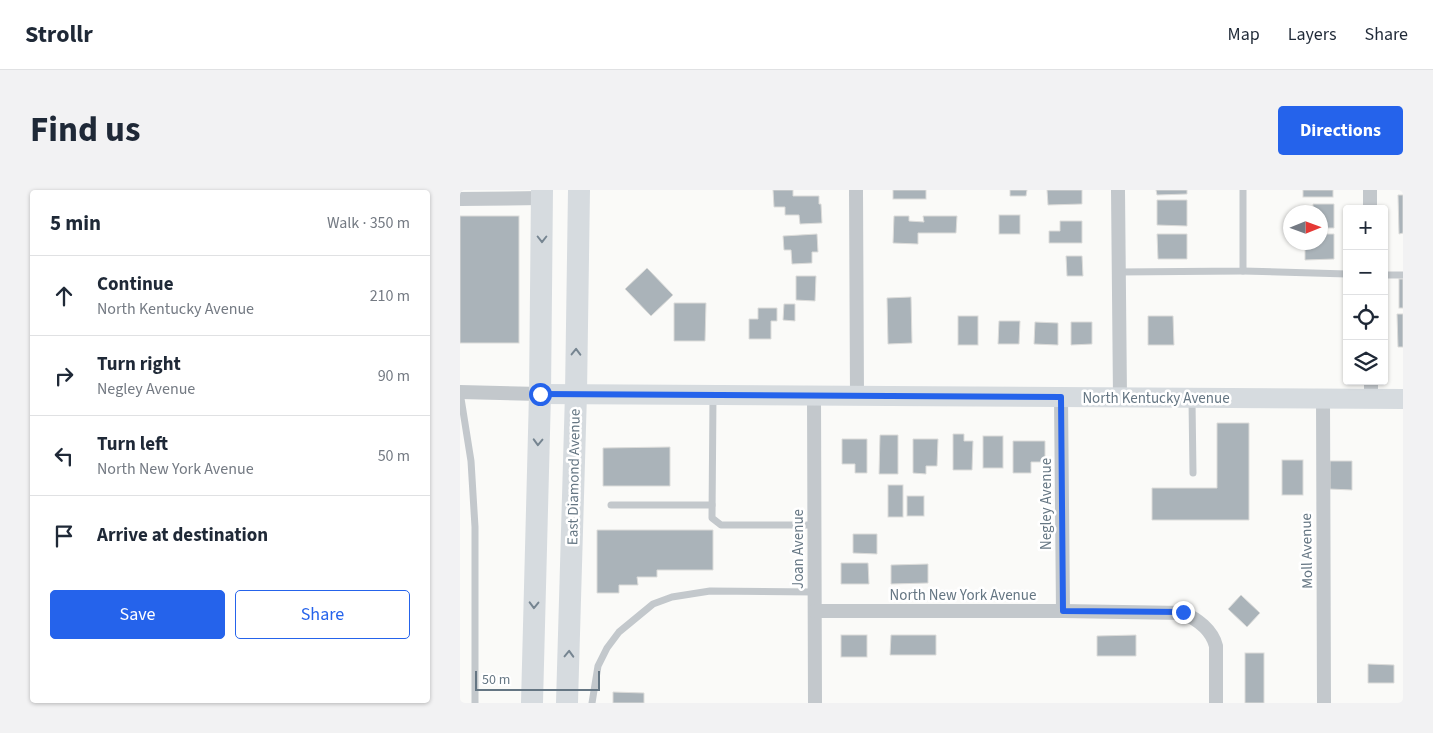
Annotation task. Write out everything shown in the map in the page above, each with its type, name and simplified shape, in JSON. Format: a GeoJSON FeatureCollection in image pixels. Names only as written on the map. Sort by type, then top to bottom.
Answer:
{"type":"FeatureCollection","features":[{"type":"Feature","properties":{"kind":"main road","name":"East Diamond Avenue"},"geometry":{"type":"LineString","coordinates":[[567,703],[576,393],[579,190]]}},
{"type":"Feature","properties":{"kind":"main road"},"geometry":{"type":"LineString","coordinates":[[532,703],[540,394],[542,194]]}},
{"type":"Feature","properties":{"kind":"street"},"geometry":{"type":"LineString","coordinates":[[856,190],[857,396]]}},
{"type":"Feature","properties":{"kind":"street"},"geometry":{"type":"LineString","coordinates":[[1118,190],[1120,398]]}},
{"type":"Feature","properties":{"kind":"street"},"geometry":{"type":"LineString","coordinates":[[1370,190],[1370,205]]}},
{"type":"Feature","properties":{"kind":"street"},"geometry":{"type":"LineString","coordinates":[[460,199],[542,194]]}},
{"type":"Feature","properties":{"kind":"street","name":"North Kentucky Avenue"},"geometry":{"type":"LineString","coordinates":[[460,392],[814,396],[1322,398],[1371,390],[1403,399]]}},
{"type":"Feature","properties":{"kind":"street","name":"Joan Avenue"},"geometry":{"type":"LineString","coordinates":[[814,396],[816,703]]}},
{"type":"Feature","properties":{"kind":"street","name":"Negley Avenue"},"geometry":{"type":"LineString","coordinates":[[1061,397],[1063,611]]}},
{"type":"Feature","properties":{"kind":"street","name":"Moll Avenue"},"geometry":{"type":"LineString","coordinates":[[1322,398],[1324,703]]}},
{"type":"Feature","properties":{"kind":"street","name":"North New York Avenue"},"geometry":{"type":"LineString","coordinates":[[815,612],[1183,612],[1202,624],[1214,638],[1216,646],[1216,703]]}},
{"type":"Feature","properties":{"kind":"lane"},"geometry":{"type":"LineString","coordinates":[[1243,190],[1243,271]]}},
{"type":"Feature","properties":{"kind":"lane"},"geometry":{"type":"LineString","coordinates":[[1119,272],[1243,271],[1343,274]]}},
{"type":"Feature","properties":{"kind":"lane"},"geometry":{"type":"LineString","coordinates":[[1388,275],[1403,275]]}},
{"type":"Feature","properties":{"kind":"lane"},"geometry":{"type":"LineString","coordinates":[[460,392],[471,461],[475,528],[475,703]]}},
{"type":"Feature","properties":{"kind":"lane"},"geometry":{"type":"LineString","coordinates":[[713,394],[712,518],[721,525],[815,525]]}},
{"type":"Feature","properties":{"kind":"lane"},"geometry":{"type":"LineString","coordinates":[[1192,398],[1193,473]]}},
{"type":"Feature","properties":{"kind":"lane"},"geometry":{"type":"LineString","coordinates":[[611,505],[712,505]]}},
{"type":"Feature","properties":{"kind":"lane"},"geometry":{"type":"LineString","coordinates":[[592,703],[598,666],[606,648],[619,632],[654,604],[672,597],[710,591],[815,592]]}},
{"type":"Feature","properties":{"kind":"building"},"geometry":{"type":"Polygon","coordinates":[[[773,190],[793,190],[793,196],[819,196],[822,223],[800,224],[799,215],[785,215],[785,207],[774,207],[773,190]]]}},
{"type":"Feature","properties":{"kind":"building"},"geometry":{"type":"Polygon","coordinates":[[[893,190],[926,190],[926,199],[893,199],[893,190]]]}},
{"type":"Feature","properties":{"kind":"building"},"geometry":{"type":"Polygon","coordinates":[[[1010,190],[1027,190],[1026,196],[1010,196],[1010,190]]]}},
{"type":"Feature","properties":{"kind":"building"},"geometry":{"type":"Polygon","coordinates":[[[1047,190],[1082,190],[1082,204],[1048,205],[1047,190]]]}},
{"type":"Feature","properties":{"kind":"building"},"geometry":{"type":"Polygon","coordinates":[[[1156,190],[1187,190],[1187,194],[1157,195],[1156,190]]]}},
{"type":"Feature","properties":{"kind":"building"},"geometry":{"type":"Polygon","coordinates":[[[1303,190],[1333,190],[1333,197],[1303,197],[1303,190]]]}},
{"type":"Feature","properties":{"kind":"building"},"geometry":{"type":"Polygon","coordinates":[[[1398,195],[1403,195],[1403,233],[1399,234],[1398,195]]]}},
{"type":"Feature","properties":{"kind":"building"},"geometry":{"type":"Polygon","coordinates":[[[1157,200],[1187,200],[1187,226],[1157,225],[1157,200]]]}},
{"type":"Feature","properties":{"kind":"building"},"geometry":{"type":"Polygon","coordinates":[[[1334,204],[1334,228],[1328,228],[1328,205],[1313,205],[1334,204]]]}},
{"type":"Feature","properties":{"kind":"building"},"geometry":{"type":"Polygon","coordinates":[[[999,215],[1020,215],[1020,234],[999,234],[999,215]]]}},
{"type":"Feature","properties":{"kind":"building"},"geometry":{"type":"Polygon","coordinates":[[[460,216],[519,216],[519,343],[460,343],[460,216]]]}},
{"type":"Feature","properties":{"kind":"building"},"geometry":{"type":"Polygon","coordinates":[[[894,216],[909,216],[909,221],[924,222],[923,216],[957,216],[956,233],[918,233],[918,244],[893,243],[894,216]]]}},
{"type":"Feature","properties":{"kind":"building"},"geometry":{"type":"Polygon","coordinates":[[[1060,221],[1082,221],[1082,243],[1049,243],[1049,231],[1060,231],[1060,221]]]}},
{"type":"Feature","properties":{"kind":"building"},"geometry":{"type":"Polygon","coordinates":[[[817,234],[818,252],[812,252],[812,263],[792,264],[791,250],[784,250],[783,236],[817,234]]]}},
{"type":"Feature","properties":{"kind":"building"},"geometry":{"type":"Polygon","coordinates":[[[1157,234],[1187,234],[1187,259],[1158,259],[1157,234]]]}},
{"type":"Feature","properties":{"kind":"building"},"geometry":{"type":"Polygon","coordinates":[[[1328,234],[1334,234],[1334,259],[1305,260],[1305,250],[1328,250],[1328,234]]]}},
{"type":"Feature","properties":{"kind":"building"},"geometry":{"type":"Polygon","coordinates":[[[1066,256],[1082,256],[1083,276],[1067,276],[1066,256]]]}},
{"type":"Feature","properties":{"kind":"building"},"geometry":{"type":"Polygon","coordinates":[[[647,268],[673,295],[651,316],[625,289],[647,268]]]}},
{"type":"Feature","properties":{"kind":"building"},"geometry":{"type":"Polygon","coordinates":[[[796,276],[816,276],[815,301],[796,300],[796,276]]]}},
{"type":"Feature","properties":{"kind":"building"},"geometry":{"type":"Polygon","coordinates":[[[1399,279],[1403,279],[1403,308],[1399,308],[1399,279]]]}},
{"type":"Feature","properties":{"kind":"building"},"geometry":{"type":"Polygon","coordinates":[[[911,297],[912,343],[888,344],[887,298],[911,297]]]}},
{"type":"Feature","properties":{"kind":"building"},"geometry":{"type":"Polygon","coordinates":[[[674,303],[706,303],[705,341],[674,341],[674,303]]]}},
{"type":"Feature","properties":{"kind":"building"},"geometry":{"type":"Polygon","coordinates":[[[784,304],[795,304],[795,321],[783,320],[784,304]]]}},
{"type":"Feature","properties":{"kind":"building"},"geometry":{"type":"Polygon","coordinates":[[[758,308],[777,308],[777,321],[771,321],[771,339],[749,339],[749,319],[758,319],[758,308]]]}},
{"type":"Feature","properties":{"kind":"building"},"geometry":{"type":"Polygon","coordinates":[[[1397,314],[1403,314],[1403,347],[1398,347],[1397,314]]]}},
{"type":"Feature","properties":{"kind":"building"},"geometry":{"type":"Polygon","coordinates":[[[958,316],[978,316],[978,345],[958,345],[958,316]]]}},
{"type":"Feature","properties":{"kind":"building"},"geometry":{"type":"Polygon","coordinates":[[[1148,316],[1173,316],[1174,345],[1148,345],[1148,316]]]}},
{"type":"Feature","properties":{"kind":"building"},"geometry":{"type":"Polygon","coordinates":[[[999,321],[1020,321],[1019,344],[998,344],[999,321]]]}},
{"type":"Feature","properties":{"kind":"building"},"geometry":{"type":"Polygon","coordinates":[[[1035,322],[1058,323],[1058,345],[1034,344],[1035,322]]]}},
{"type":"Feature","properties":{"kind":"building"},"geometry":{"type":"Polygon","coordinates":[[[1071,322],[1092,322],[1092,344],[1071,345],[1071,322]]]}},
{"type":"Feature","properties":{"kind":"building"},"geometry":{"type":"Polygon","coordinates":[[[1217,423],[1249,423],[1249,520],[1152,520],[1152,488],[1217,488],[1217,423]]]}},
{"type":"Feature","properties":{"kind":"building"},"geometry":{"type":"Polygon","coordinates":[[[953,434],[964,434],[964,441],[973,441],[972,470],[953,470],[953,434]]]}},
{"type":"Feature","properties":{"kind":"building"},"geometry":{"type":"Polygon","coordinates":[[[880,435],[898,435],[898,474],[879,474],[880,435]]]}},
{"type":"Feature","properties":{"kind":"building"},"geometry":{"type":"Polygon","coordinates":[[[983,436],[1003,436],[1003,468],[983,468],[983,436]]]}},
{"type":"Feature","properties":{"kind":"building"},"geometry":{"type":"Polygon","coordinates":[[[842,439],[867,439],[867,473],[855,473],[855,464],[842,464],[842,439]]]}},
{"type":"Feature","properties":{"kind":"building"},"geometry":{"type":"Polygon","coordinates":[[[913,439],[938,439],[937,466],[926,466],[926,474],[913,473],[913,439]]]}},
{"type":"Feature","properties":{"kind":"building"},"geometry":{"type":"Polygon","coordinates":[[[1013,441],[1045,441],[1045,462],[1031,462],[1031,473],[1013,473],[1013,441]]]}},
{"type":"Feature","properties":{"kind":"building"},"geometry":{"type":"Polygon","coordinates":[[[670,447],[670,486],[603,486],[603,448],[670,447]]]}},
{"type":"Feature","properties":{"kind":"building"},"geometry":{"type":"Polygon","coordinates":[[[1282,460],[1303,460],[1303,495],[1282,495],[1282,460]]]}},
{"type":"Feature","properties":{"kind":"building"},"geometry":{"type":"Polygon","coordinates":[[[1330,461],[1352,461],[1352,490],[1330,489],[1330,461]]]}},
{"type":"Feature","properties":{"kind":"building"},"geometry":{"type":"Polygon","coordinates":[[[888,485],[903,485],[903,517],[888,517],[888,485]]]}},
{"type":"Feature","properties":{"kind":"building"},"geometry":{"type":"Polygon","coordinates":[[[907,496],[924,496],[924,516],[907,516],[907,496]]]}},
{"type":"Feature","properties":{"kind":"building"},"geometry":{"type":"Polygon","coordinates":[[[597,530],[713,530],[713,570],[657,570],[657,577],[637,577],[638,585],[619,585],[619,593],[597,593],[597,530]]]}},
{"type":"Feature","properties":{"kind":"building"},"geometry":{"type":"Polygon","coordinates":[[[853,534],[877,534],[877,554],[853,553],[853,534]]]}},
{"type":"Feature","properties":{"kind":"building"},"geometry":{"type":"Polygon","coordinates":[[[841,563],[868,563],[869,584],[841,584],[841,563]]]}},
{"type":"Feature","properties":{"kind":"building"},"geometry":{"type":"Polygon","coordinates":[[[928,564],[928,583],[891,584],[891,565],[928,564]]]}},
{"type":"Feature","properties":{"kind":"building"},"geometry":{"type":"Polygon","coordinates":[[[1241,595],[1260,613],[1247,627],[1228,609],[1241,595]]]}},
{"type":"Feature","properties":{"kind":"building"},"geometry":{"type":"Polygon","coordinates":[[[841,635],[867,635],[867,657],[841,657],[841,635]]]}},
{"type":"Feature","properties":{"kind":"building"},"geometry":{"type":"Polygon","coordinates":[[[891,635],[936,635],[936,655],[890,655],[891,635]]]}},
{"type":"Feature","properties":{"kind":"building"},"geometry":{"type":"Polygon","coordinates":[[[1136,635],[1136,656],[1097,656],[1097,636],[1136,635]]]}},
{"type":"Feature","properties":{"kind":"building"},"geometry":{"type":"Polygon","coordinates":[[[1245,653],[1264,653],[1264,703],[1245,703],[1245,653]]]}},
{"type":"Feature","properties":{"kind":"building"},"geometry":{"type":"Polygon","coordinates":[[[1368,664],[1394,665],[1394,683],[1368,683],[1368,664]]]}},
{"type":"Feature","properties":{"kind":"building"},"geometry":{"type":"Polygon","coordinates":[[[613,692],[644,693],[644,703],[613,703],[613,692]]]}},
{"type":"Feature","properties":{"kind":"route"},"geometry":{"type":"LineString","coordinates":[[540,394],[1061,397],[1063,611],[1183,612]]}}]}
